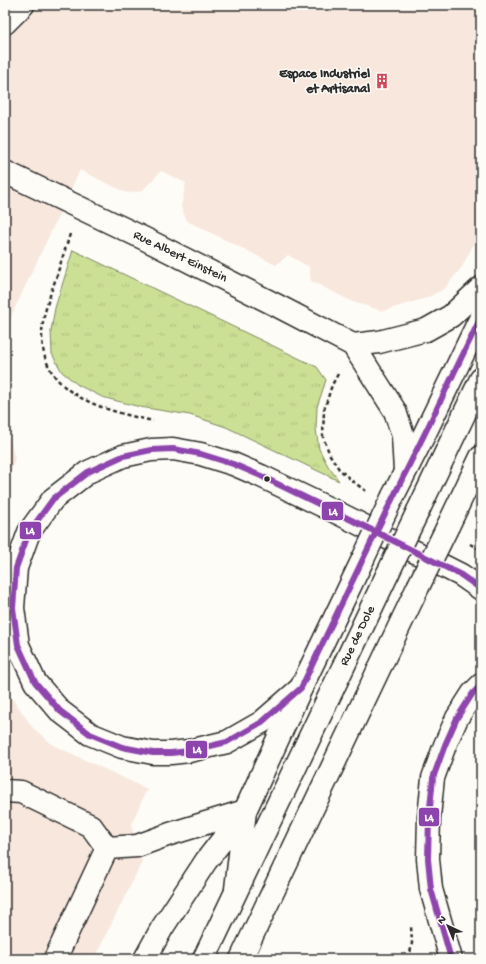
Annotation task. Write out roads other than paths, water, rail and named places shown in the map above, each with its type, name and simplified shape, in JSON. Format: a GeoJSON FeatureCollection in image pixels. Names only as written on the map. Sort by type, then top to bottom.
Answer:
{"type":"FeatureCollection","features":[{"type":"Feature","properties":{"kind":"street"},"geometry":{"type":"LineString","coordinates":[[5,23],[23,5]]}},
{"type":"Feature","properties":{"kind":"street","name":"Rue Albert Einstein"},"geometry":{"type":"LineString","coordinates":[[5,172],[143,238],[353,345]]}},
{"type":"Feature","properties":{"kind":"street"},"geometry":{"type":"LineString","coordinates":[[405,471],[403,436],[395,411],[353,345],[379,342],[426,330],[451,316],[481,288]]}},
{"type":"Feature","properties":{"kind":"street","name":"Rue de Dole"},"geometry":{"type":"LineString","coordinates":[[236,893],[245,811],[301,688],[392,496],[481,317]]}},
{"type":"Feature","properties":{"kind":"street","name":"Rue de Dole"},"geometry":{"type":"LineString","coordinates":[[204,959],[481,379]]}},
{"type":"Feature","properties":{"kind":"street","name":"Rue de Dole"},"geometry":{"type":"LineString","coordinates":[[301,688],[262,722],[227,742],[190,751],[153,753],[122,747],[90,734],[60,711],[35,682],[18,645],[13,608],[16,568],[29,532],[53,499],[88,472],[123,456],[151,450],[173,449],[201,454],[233,464],[261,476],[461,575],[481,589]]}},
{"type":"Feature","properties":{"kind":"street"},"geometry":{"type":"LineString","coordinates":[[241,959],[481,457]]}},
{"type":"Feature","properties":{"kind":"street"},"geometry":{"type":"LineString","coordinates":[[452,959],[431,888],[428,859],[429,817],[433,778],[457,718],[472,693],[481,685]]}},
{"type":"Feature","properties":{"kind":"street"},"geometry":{"type":"LineString","coordinates":[[5,791],[21,792],[91,826],[107,848]]}},
{"type":"Feature","properties":{"kind":"street"},"geometry":{"type":"LineString","coordinates":[[107,848],[136,846],[245,811]]}},
{"type":"Feature","properties":{"kind":"street"},"geometry":{"type":"LineString","coordinates":[[145,959],[162,928],[206,861],[245,811]]}},
{"type":"Feature","properties":{"kind":"street"},"geometry":{"type":"LineString","coordinates":[[55,959],[107,848]]}},
{"type":"Feature","properties":{"kind":"place","name":"Espace Industriel et Artisanal"},"geometry":{"type":"Point","coordinates":[382,81]}}]}
